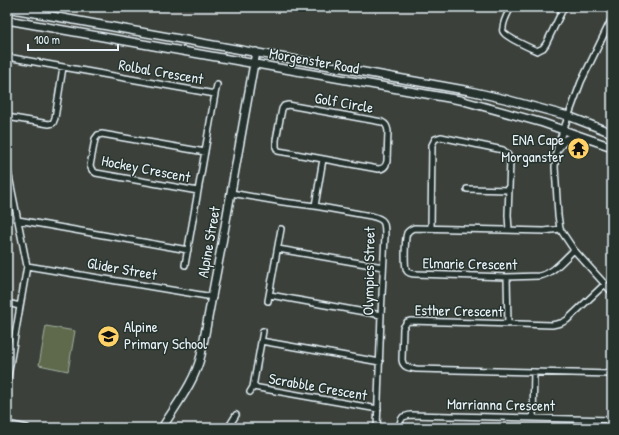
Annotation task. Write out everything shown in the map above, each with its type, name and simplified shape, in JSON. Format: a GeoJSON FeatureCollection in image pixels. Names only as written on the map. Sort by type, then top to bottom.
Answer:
{"type":"FeatureCollection","features":[{"type":"Feature","properties":{"kind":"main road","name":"Morgenster Road"},"geometry":{"type":"LineString","coordinates":[[7,8],[470,91],[568,116],[612,133]]}},
{"type":"Feature","properties":{"kind":"main road","name":"Morgenster Road"},"geometry":{"type":"LineString","coordinates":[[7,20],[460,100],[563,130],[612,147]]}},
{"type":"Feature","properties":{"kind":"main road","name":"Alpine Street"},"geometry":{"type":"LineString","coordinates":[[162,428],[198,368],[202,356],[256,52]]}},
{"type":"Feature","properties":{"kind":"main road"},"geometry":{"type":"LineString","coordinates":[[558,148],[562,142],[572,138],[600,143]]}},
{"type":"Feature","properties":{"kind":"street"},"geometry":{"type":"LineString","coordinates":[[511,7],[502,26],[502,31],[512,38],[537,50],[543,48],[546,44],[564,7]]}},
{"type":"Feature","properties":{"kind":"street"},"geometry":{"type":"LineString","coordinates":[[612,18],[581,82],[563,130],[555,167],[560,230],[574,250],[612,292]]}},
{"type":"Feature","properties":{"kind":"street","name":"Rolbal Crescent"},"geometry":{"type":"LineString","coordinates":[[7,57],[215,94]]}},
{"type":"Feature","properties":{"kind":"street"},"geometry":{"type":"LineString","coordinates":[[7,117],[49,124],[53,123],[64,67]]}},
{"type":"Feature","properties":{"kind":"street","name":"Rolbal Crescent"},"geometry":{"type":"LineString","coordinates":[[185,265],[217,85]]}},
{"type":"Feature","properties":{"kind":"street","name":"Golf Circle"},"geometry":{"type":"LineString","coordinates":[[288,105],[382,122],[387,126],[387,161],[386,165],[382,168],[378,169],[323,159],[284,152],[277,149],[276,140],[282,109],[284,106],[288,105]]}},
{"type":"Feature","properties":{"kind":"street","name":"Hockey Crescent"},"geometry":{"type":"LineString","coordinates":[[198,191],[96,173],[90,166],[95,139],[98,135],[102,134],[205,152]]}},
{"type":"Feature","properties":{"kind":"street"},"geometry":{"type":"LineString","coordinates":[[431,228],[432,145],[438,137],[446,137],[504,150],[506,152],[510,158],[508,215],[509,230]]}},
{"type":"Feature","properties":{"kind":"street"},"geometry":{"type":"LineString","coordinates":[[315,206],[323,159]]}},
{"type":"Feature","properties":{"kind":"street"},"geometry":{"type":"LineString","coordinates":[[7,166],[27,266],[7,382]]}},
{"type":"Feature","properties":{"kind":"street"},"geometry":{"type":"LineString","coordinates":[[467,189],[509,190]]}},
{"type":"Feature","properties":{"kind":"street","name":"Olympics Street"},"geometry":{"type":"LineString","coordinates":[[231,193],[371,216],[382,220],[385,224],[377,428]]}},
{"type":"Feature","properties":{"kind":"street"},"geometry":{"type":"LineString","coordinates":[[18,220],[188,250]]}},
{"type":"Feature","properties":{"kind":"street","name":"Elmarie Crescent"},"geometry":{"type":"LineString","coordinates":[[560,230],[544,231],[414,228],[411,229],[406,236],[406,267],[412,274],[507,277],[543,276],[551,271],[574,250]]}},
{"type":"Feature","properties":{"kind":"street"},"geometry":{"type":"LineString","coordinates":[[268,301],[281,229]]}},
{"type":"Feature","properties":{"kind":"street"},"geometry":{"type":"LineString","coordinates":[[278,249],[383,267]]}},
{"type":"Feature","properties":{"kind":"street","name":"Glider Street"},"geometry":{"type":"LineString","coordinates":[[27,266],[212,297]]}},
{"type":"Feature","properties":{"kind":"street"},"geometry":{"type":"LineString","coordinates":[[507,277],[508,324]]}},
{"type":"Feature","properties":{"kind":"street","name":"Esther Crescent"},"geometry":{"type":"LineString","coordinates":[[605,284],[567,320],[552,325],[407,322],[403,328],[402,363],[406,367],[410,368],[611,374]]}},
{"type":"Feature","properties":{"kind":"street"},"geometry":{"type":"LineString","coordinates":[[270,295],[381,315]]}},
{"type":"Feature","properties":{"kind":"street"},"geometry":{"type":"LineString","coordinates":[[7,303],[20,306]]}},
{"type":"Feature","properties":{"kind":"street","name":"Scrabble Crescent"},"geometry":{"type":"LineString","coordinates":[[250,392],[253,387],[263,331]]}},
{"type":"Feature","properties":{"kind":"street"},"geometry":{"type":"LineString","coordinates":[[261,341],[380,362]]}},
{"type":"Feature","properties":{"kind":"street"},"geometry":{"type":"LineString","coordinates":[[533,418],[534,372]]}},
{"type":"Feature","properties":{"kind":"street","name":"Scrabble Crescent"},"geometry":{"type":"LineString","coordinates":[[253,387],[378,409]]}},
{"type":"Feature","properties":{"kind":"street"},"geometry":{"type":"LineString","coordinates":[[228,428],[236,415]]}},
{"type":"Feature","properties":{"kind":"street","name":"Marrianna Crescent"},"geometry":{"type":"LineString","coordinates":[[399,428],[402,417],[410,415],[612,420]]}},
{"type":"Feature","properties":{"kind":"street"},"geometry":{"type":"LineString","coordinates":[[7,424],[27,428]]}},
{"type":"Feature","properties":{"kind":"green space"},"geometry":{"type":"Polygon","coordinates":[[[46,326],[75,331],[68,371],[39,365],[46,326]]]}},
{"type":"Feature","properties":{"kind":"place","name":"ENA Cape Morganster"},"geometry":{"type":"Point","coordinates":[579,149]}},
{"type":"Feature","properties":{"kind":"place","name":"Alpine Primary School"},"geometry":{"type":"Point","coordinates":[109,336]}}]}
